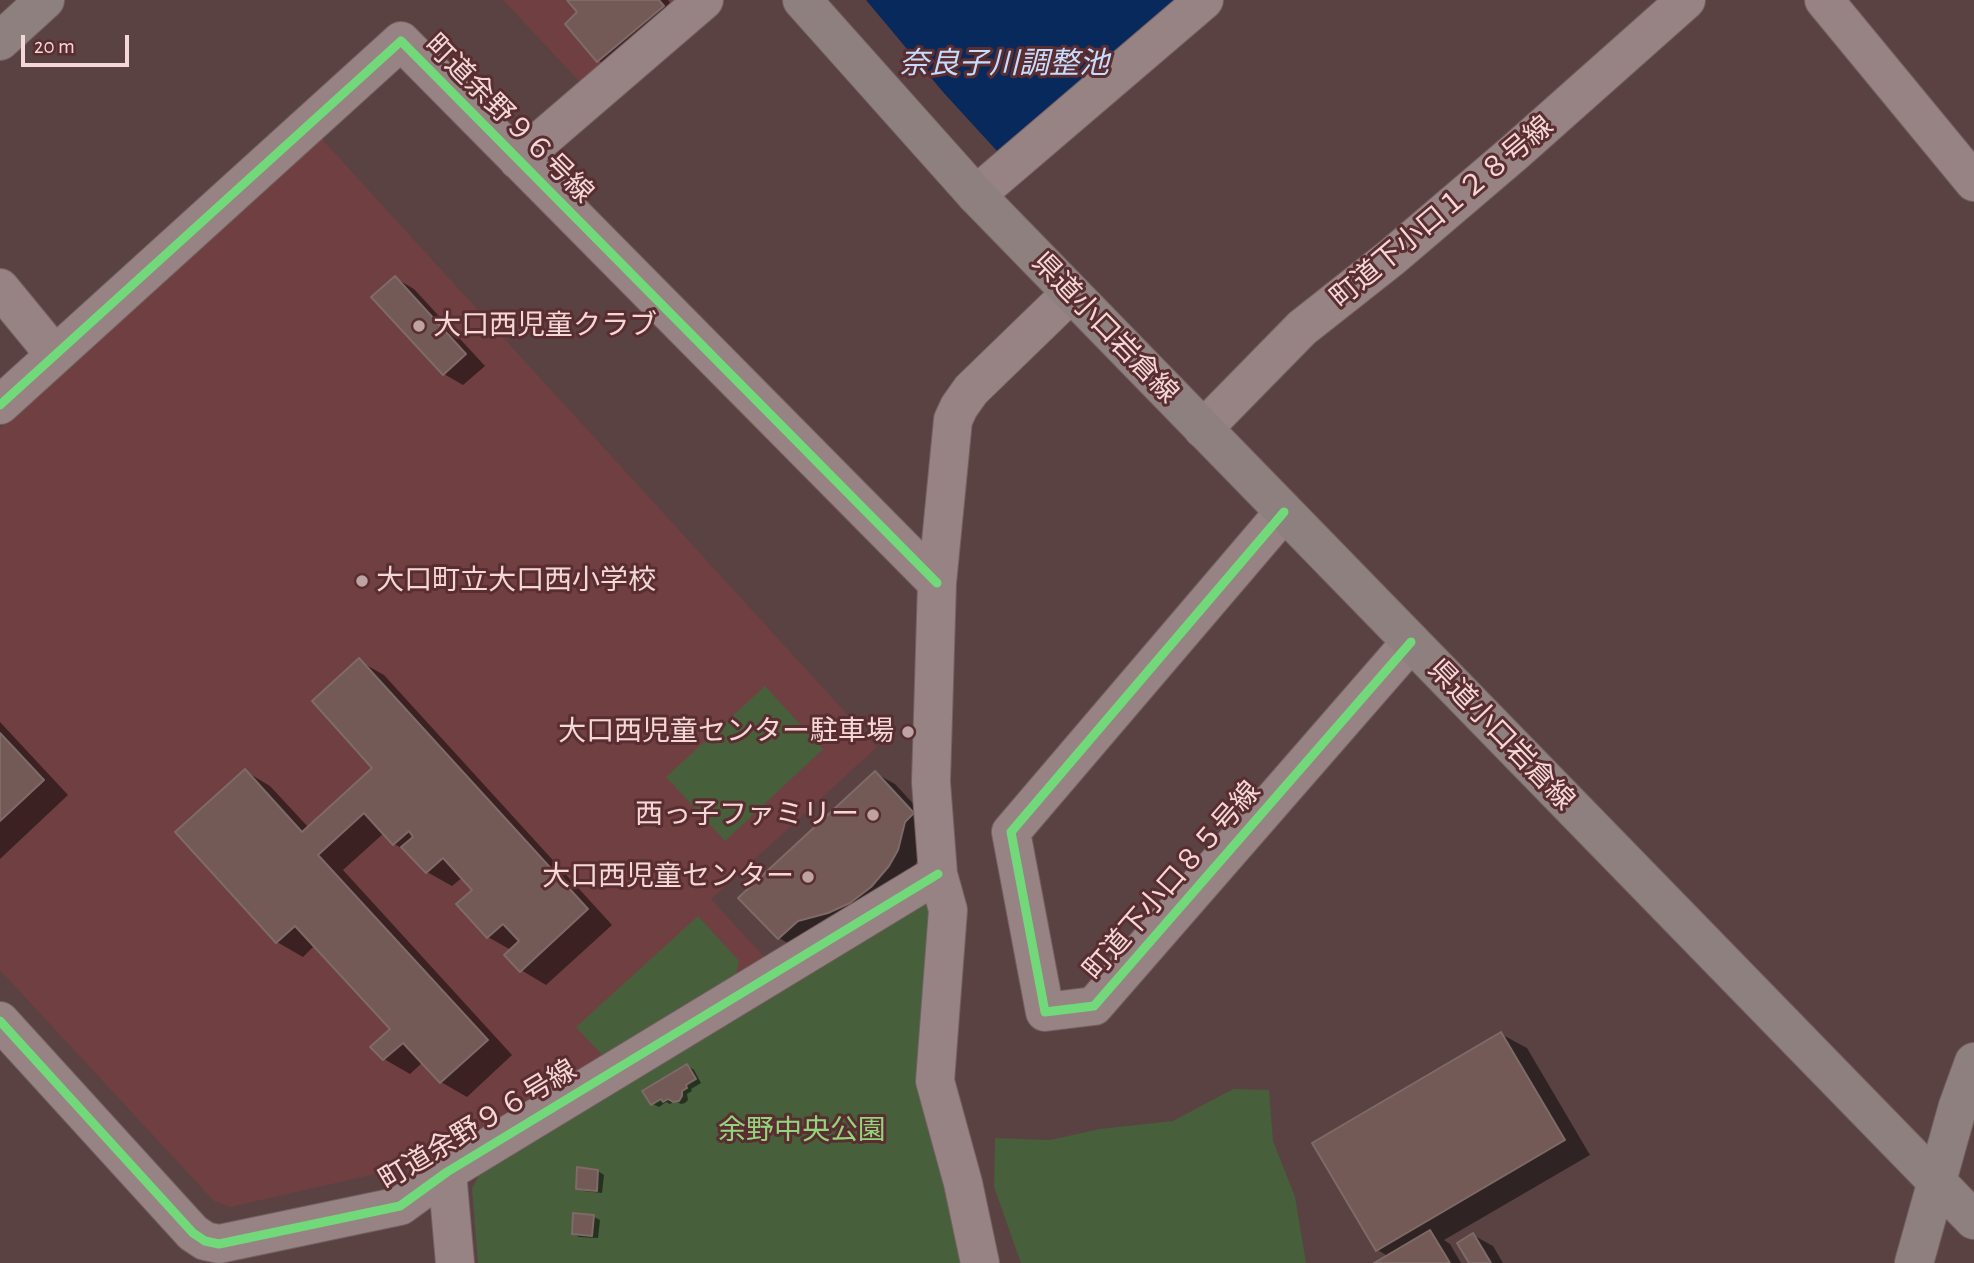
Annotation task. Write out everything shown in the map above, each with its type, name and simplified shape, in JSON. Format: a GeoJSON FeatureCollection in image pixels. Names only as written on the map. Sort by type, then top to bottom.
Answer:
{"type":"FeatureCollection","features":[{"type":"Feature","properties":{"kind":"main road"},"geometry":{"type":"LineString","coordinates":[[0,41],[45,0]]}},
{"type":"Feature","properties":{"kind":"main road","name":"県道小口岩倉線"},"geometry":{"type":"LineString","coordinates":[[802,0],[976,195],[1974,1220]]}},
{"type":"Feature","properties":{"kind":"main road"},"geometry":{"type":"LineString","coordinates":[[1914,1263],[1958,1105],[1974,1062]]}},
{"type":"Feature","properties":{"kind":"street"},"geometry":{"type":"LineString","coordinates":[[518,160],[704,0]]}},
{"type":"Feature","properties":{"kind":"street"},"geometry":{"type":"LineString","coordinates":[[976,195],[1204,0]]}},
{"type":"Feature","properties":{"kind":"street","name":"町道下小口１２８号線"},"geometry":{"type":"LineString","coordinates":[[1203,429],[1303,327],[1392,257],[1515,152],[1686,0]]}},
{"type":"Feature","properties":{"kind":"street"},"geometry":{"type":"LineString","coordinates":[[1824,0],[1974,182]]}},
{"type":"Feature","properties":{"kind":"street","name":"町道余野９６号線"},"geometry":{"type":"LineString","coordinates":[[0,405],[401,41],[937,583]]}},
{"type":"Feature","properties":{"kind":"street"},"geometry":{"type":"LineString","coordinates":[[0,288],[55,355]]}},
{"type":"Feature","properties":{"kind":"street"},"geometry":{"type":"LineString","coordinates":[[980,1263],[963,1183],[935,1081],[948,910],[939,873],[932,782],[937,583],[953,420],[959,407],[971,390],[1071,293]]}},
{"type":"Feature","properties":{"kind":"street","name":"町道下小口８５号線"},"geometry":{"type":"LineString","coordinates":[[1284,512],[1011,832],[1045,1012],[1094,1006],[1411,642]]}},
{"type":"Feature","properties":{"kind":"street","name":"町道余野９６号線"},"geometry":{"type":"LineString","coordinates":[[0,1021],[193,1233],[206,1252],[219,1244],[400,1206],[447,1172],[939,873]]}},
{"type":"Feature","properties":{"kind":"street"},"geometry":{"type":"LineString","coordinates":[[447,1172],[455,1263]]}},
{"type":"Feature","properties":{"kind":"shaded area"},"geometry":{"type":"Polygon","coordinates":[[[503,0],[678,0],[581,83],[503,0]]]}},
{"type":"Feature","properties":{"kind":"shaded area","name":"大口町立大口西小学校"},"geometry":{"type":"Polygon","coordinates":[[[320,137],[877,747],[711,899],[765,958],[420,1164],[230,1207],[214,1201],[0,970],[0,428],[320,137]]]}},
{"type":"Feature","properties":{"kind":"green space"},"geometry":{"type":"Polygon","coordinates":[[[765,686],[823,749],[725,841],[666,777],[765,686]]]}},
{"type":"Feature","properties":{"kind":"green space","name":"余野中央公園"},"geometry":{"type":"Polygon","coordinates":[[[930,901],[928,1079],[972,1263],[478,1263],[472,1189],[482,1169],[930,901]]]}},
{"type":"Feature","properties":{"kind":"green space"},"geometry":{"type":"Polygon","coordinates":[[[698,916],[739,961],[736,976],[602,1055],[576,1027],[698,916]]]}},
{"type":"Feature","properties":{"kind":"green space"},"geometry":{"type":"Polygon","coordinates":[[[1233,1089],[1269,1090],[1273,1141],[1295,1197],[1306,1263],[1021,1263],[994,1187],[995,1138],[1050,1140],[1100,1129],[1173,1121],[1233,1089]]]}},
{"type":"Feature","properties":{"kind":"water","name":"奈良子川調整池"},"geometry":{"type":"Polygon","coordinates":[[[866,0],[1175,0],[997,151],[943,92],[866,0]]]}},
{"type":"Feature","properties":{"kind":"building"},"geometry":{"type":"Polygon","coordinates":[[[567,0],[659,0],[664,6],[597,62],[565,24],[577,12],[567,0]]]}},
{"type":"Feature","properties":{"kind":"building"},"geometry":{"type":"Polygon","coordinates":[[[395,276],[466,354],[443,375],[371,297],[395,276]]]}},
{"type":"Feature","properties":{"kind":"building"},"geometry":{"type":"Polygon","coordinates":[[[359,658],[588,909],[520,972],[504,955],[519,941],[503,924],[487,938],[456,904],[472,890],[443,858],[426,873],[401,847],[413,837],[409,831],[393,845],[364,813],[318,855],[488,1040],[440,1083],[403,1043],[383,1060],[370,1047],[390,1029],[295,926],[276,943],[175,832],[245,769],[302,832],[372,768],[312,701],[359,658]]]}},
{"type":"Feature","properties":{"kind":"building"},"geometry":{"type":"Polygon","coordinates":[[[0,733],[44,780],[0,821],[0,733]]]}},
{"type":"Feature","properties":{"kind":"building"},"geometry":{"type":"Polygon","coordinates":[[[875,771],[914,813],[905,822],[898,850],[889,866],[871,887],[850,903],[828,913],[798,921],[778,939],[738,898],[875,771]]]}},
{"type":"Feature","properties":{"kind":"building"},"geometry":{"type":"Polygon","coordinates":[[[1501,1032],[1565,1140],[1376,1251],[1312,1143],[1501,1032]]]}},
{"type":"Feature","properties":{"kind":"building"},"geometry":{"type":"Polygon","coordinates":[[[687,1064],[696,1079],[686,1085],[687,1088],[682,1091],[679,1101],[668,1099],[663,1102],[661,1099],[651,1105],[642,1091],[687,1064]]]}},
{"type":"Feature","properties":{"kind":"building"},"geometry":{"type":"Polygon","coordinates":[[[577,1167],[598,1170],[597,1191],[576,1189],[577,1167]]]}},
{"type":"Feature","properties":{"kind":"building"},"geometry":{"type":"Polygon","coordinates":[[[573,1213],[594,1215],[592,1236],[572,1234],[573,1213]]]}},
{"type":"Feature","properties":{"kind":"building"},"geometry":{"type":"Polygon","coordinates":[[[1430,1230],[1450,1263],[1374,1263],[1430,1230]]]}},
{"type":"Feature","properties":{"kind":"building"},"geometry":{"type":"Polygon","coordinates":[[[1473,1233],[1491,1263],[1469,1263],[1457,1243],[1473,1233]]]}},
{"type":"Feature","properties":{"kind":"cycle path"},"geometry":{"type":"LineString","coordinates":[[0,405],[401,41],[937,583]]}},
{"type":"Feature","properties":{"kind":"cycle path"},"geometry":{"type":"LineString","coordinates":[[1284,512],[1011,832],[1045,1012],[1094,1006],[1411,642]]}},
{"type":"Feature","properties":{"kind":"cycle path"},"geometry":{"type":"LineString","coordinates":[[0,1021],[193,1233],[205,1241],[219,1244],[400,1206],[447,1172],[938,874]]}},
{"type":"Feature","properties":{"kind":"place","name":"大口西児童クラブ"},"geometry":{"type":"Point","coordinates":[419,326]}},
{"type":"Feature","properties":{"kind":"place","name":"大口町立大口西小学校"},"geometry":{"type":"Point","coordinates":[362,581]}},
{"type":"Feature","properties":{"kind":"place","name":"大口西児童センター駐車場"},"geometry":{"type":"Point","coordinates":[908,732]}},
{"type":"Feature","properties":{"kind":"place","name":"西っ子ファミリー"},"geometry":{"type":"Point","coordinates":[873,815]}},
{"type":"Feature","properties":{"kind":"place","name":"大口西児童センター"},"geometry":{"type":"Point","coordinates":[808,877]}}]}
